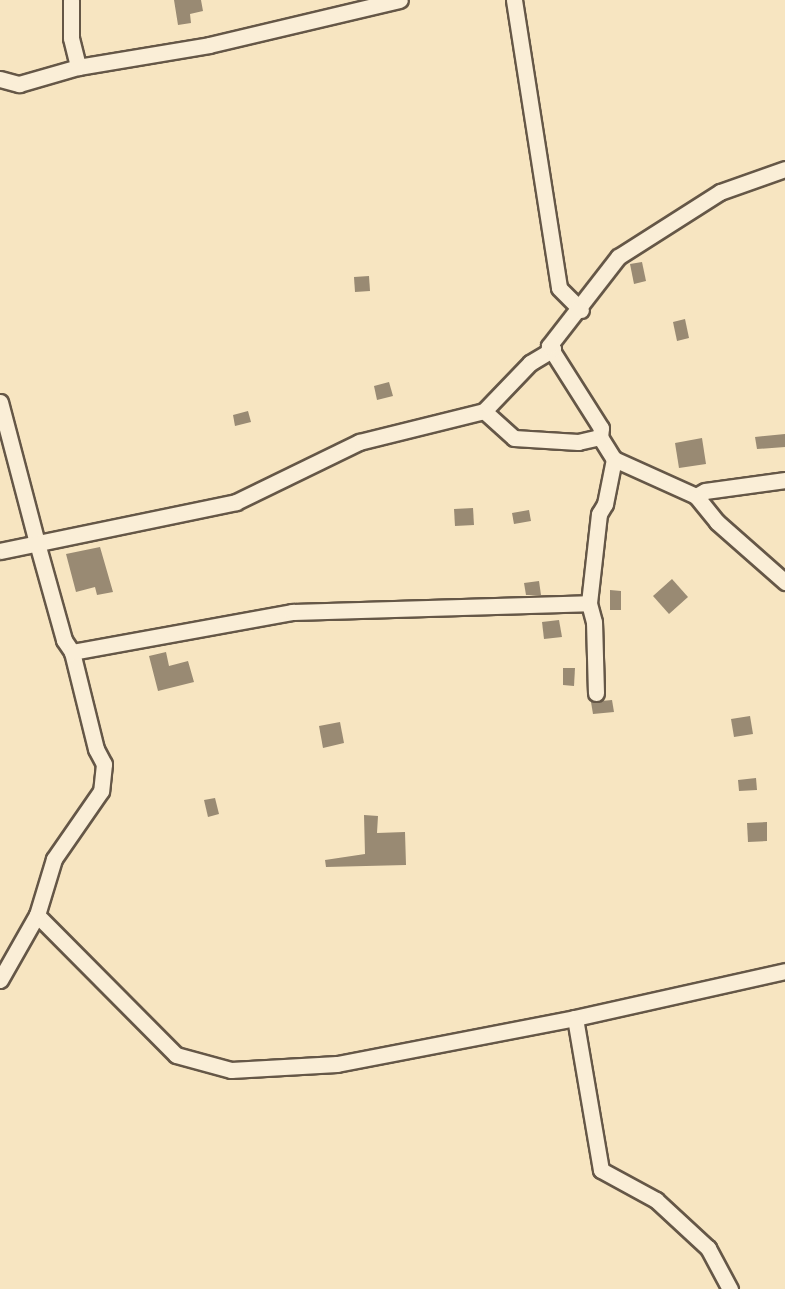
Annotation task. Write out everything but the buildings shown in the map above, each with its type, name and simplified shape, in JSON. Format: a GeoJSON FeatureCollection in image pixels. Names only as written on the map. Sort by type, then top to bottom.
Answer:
{"type":"FeatureCollection","features":[{"type":"Feature","properties":{"kind":"street"},"geometry":{"type":"LineString","coordinates":[[71,0],[71,38],[78,67]]}},
{"type":"Feature","properties":{"kind":"street"},"geometry":{"type":"LineString","coordinates":[[0,79],[19,84],[78,67],[209,45],[400,0]]}},
{"type":"Feature","properties":{"kind":"street"},"geometry":{"type":"LineString","coordinates":[[514,0],[559,288],[581,310]]}},
{"type":"Feature","properties":{"kind":"street"},"geometry":{"type":"LineString","coordinates":[[0,550],[236,502],[359,442],[484,411],[530,363],[550,348],[581,310],[618,257],[720,192],[785,169]]}},
{"type":"Feature","properties":{"kind":"street"},"geometry":{"type":"LineString","coordinates":[[550,348],[601,428],[600,437],[614,459],[696,496],[717,522],[785,582]]}},
{"type":"Feature","properties":{"kind":"street"},"geometry":{"type":"LineString","coordinates":[[0,402],[64,640],[72,651],[96,748],[104,764],[101,791],[54,860],[37,915],[0,980]]}},
{"type":"Feature","properties":{"kind":"street"},"geometry":{"type":"LineString","coordinates":[[484,411],[514,438],[578,442],[600,437]]}},
{"type":"Feature","properties":{"kind":"street"},"geometry":{"type":"LineString","coordinates":[[596,693],[594,622],[589,603],[599,514],[605,504],[614,459]]}},
{"type":"Feature","properties":{"kind":"street"},"geometry":{"type":"LineString","coordinates":[[696,496],[705,491],[785,480]]}},
{"type":"Feature","properties":{"kind":"street"},"geometry":{"type":"LineString","coordinates":[[72,651],[292,612],[589,603]]}},
{"type":"Feature","properties":{"kind":"street"},"geometry":{"type":"LineString","coordinates":[[37,915],[176,1055],[231,1070],[337,1064],[575,1018],[785,971]]}},
{"type":"Feature","properties":{"kind":"street"},"geometry":{"type":"LineString","coordinates":[[575,1018],[601,1170],[656,1200],[708,1248],[730,1289]]}}]}
